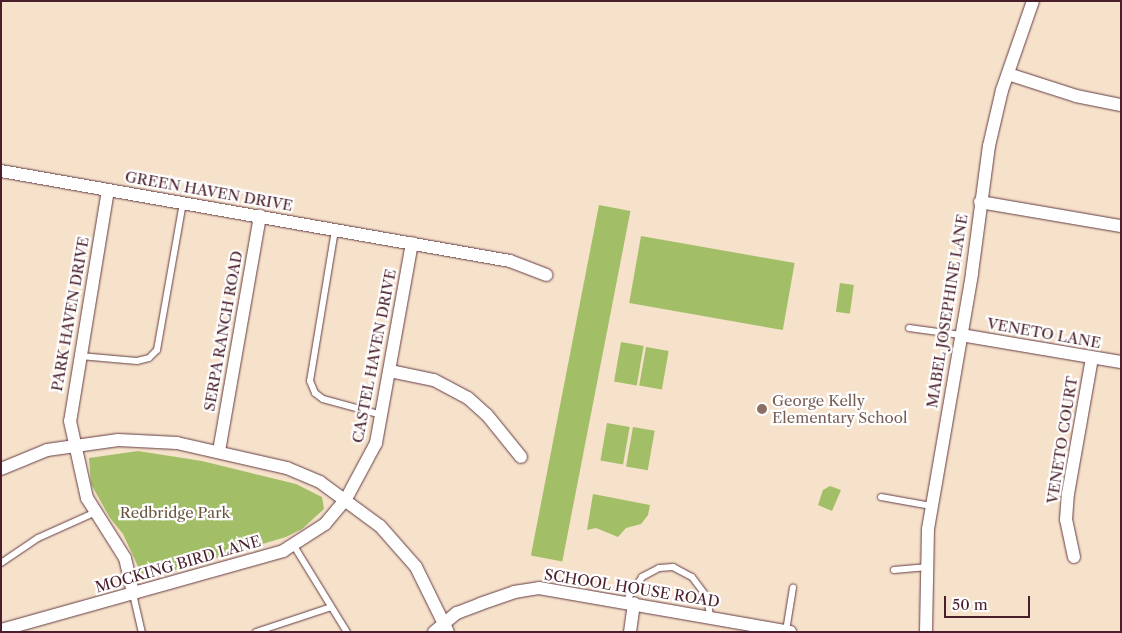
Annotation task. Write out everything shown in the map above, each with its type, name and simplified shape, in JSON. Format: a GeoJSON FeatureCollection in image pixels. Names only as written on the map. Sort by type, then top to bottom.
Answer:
{"type":"FeatureCollection","features":[{"type":"Feature","properties":{"kind":"street","name":"MABEL JOSEPHINE LANE"},"geometry":{"type":"LineString","coordinates":[[926,632],[931,506],[961,335],[980,202],[994,121],[1033,1]]}},
{"type":"Feature","properties":{"kind":"street"},"geometry":{"type":"LineString","coordinates":[[1008,74],[1076,96],[1121,105]]}},
{"type":"Feature","properties":{"kind":"street","name":"GREEN HAVEN DRIVE"},"geometry":{"type":"LineString","coordinates":[[1,171],[510,261],[546,275]]}},
{"type":"Feature","properties":{"kind":"street","name":"PARK HAVEN DRIVE"},"geometry":{"type":"LineString","coordinates":[[108,190],[70,409],[80,479],[94,513],[125,558],[134,594]]}},
{"type":"Feature","properties":{"kind":"street"},"geometry":{"type":"LineString","coordinates":[[980,202],[1121,226]]}},
{"type":"Feature","properties":{"kind":"street","name":"SERPA RANCH ROAD"},"geometry":{"type":"LineString","coordinates":[[219,451],[260,216]]}},
{"type":"Feature","properties":{"kind":"street","name":"CASTEL HAVEN DRIVE"},"geometry":{"type":"LineString","coordinates":[[346,499],[372,454],[382,415],[412,243]]}},
{"type":"Feature","properties":{"kind":"street","name":"VENETO LANE"},"geometry":{"type":"LineString","coordinates":[[961,335],[1121,362]]}},
{"type":"Feature","properties":{"kind":"street","name":"VENETO COURT"},"geometry":{"type":"LineString","coordinates":[[1074,557],[1066,520],[1068,494],[1092,358]]}},
{"type":"Feature","properties":{"kind":"street"},"geometry":{"type":"LineString","coordinates":[[390,371],[434,380],[468,398],[487,415],[522,457]]}},
{"type":"Feature","properties":{"kind":"street"},"geometry":{"type":"LineString","coordinates":[[1,469],[35,454],[74,444],[101,440],[146,441],[219,451],[287,468],[320,482],[346,499],[380,526],[399,546],[426,585],[446,627]]}},
{"type":"Feature","properties":{"kind":"street","name":"MOCKING BIRD LANE"},"geometry":{"type":"LineString","coordinates":[[1,630],[134,594],[294,546],[325,524],[346,499]]}},
{"type":"Feature","properties":{"kind":"street","name":"SCHOOL HOUSE ROAD"},"geometry":{"type":"LineString","coordinates":[[434,632],[446,627],[480,604],[531,589],[630,602],[788,631]]}},
{"type":"Feature","properties":{"kind":"street"},"geometry":{"type":"LineString","coordinates":[[630,602],[630,632]]}},
{"type":"Feature","properties":{"kind":"lane"},"geometry":{"type":"LineString","coordinates":[[79,356],[137,362],[149,358],[157,350],[183,203]]}},
{"type":"Feature","properties":{"kind":"lane"},"geometry":{"type":"LineString","coordinates":[[335,230],[310,380],[315,393],[323,399],[382,415]]}},
{"type":"Feature","properties":{"kind":"lane"},"geometry":{"type":"LineString","coordinates":[[909,328],[961,335]]}},
{"type":"Feature","properties":{"kind":"lane"},"geometry":{"type":"LineString","coordinates":[[881,497],[931,506]]}},
{"type":"Feature","properties":{"kind":"lane"},"geometry":{"type":"LineString","coordinates":[[1,563],[38,538],[94,513]]}},
{"type":"Feature","properties":{"kind":"lane"},"geometry":{"type":"LineString","coordinates":[[294,546],[347,632]]}},
{"type":"Feature","properties":{"kind":"lane"},"geometry":{"type":"LineString","coordinates":[[630,602],[642,577],[659,568],[673,567],[692,577],[707,597],[710,616]]}},
{"type":"Feature","properties":{"kind":"lane"},"geometry":{"type":"LineString","coordinates":[[894,570],[929,567]]}},
{"type":"Feature","properties":{"kind":"lane"},"geometry":{"type":"LineString","coordinates":[[788,631],[793,588]]}},
{"type":"Feature","properties":{"kind":"lane"},"geometry":{"type":"LineString","coordinates":[[134,594],[142,632]]}},
{"type":"Feature","properties":{"kind":"lane"},"geometry":{"type":"LineString","coordinates":[[256,632],[331,606]]}},
{"type":"Feature","properties":{"kind":"green space"},"geometry":{"type":"Polygon","coordinates":[[[599,205],[630,211],[562,562],[531,555],[599,205]]]}},
{"type":"Feature","properties":{"kind":"green space"},"geometry":{"type":"Polygon","coordinates":[[[641,236],[795,263],[783,330],[629,303],[641,236]]]}},
{"type":"Feature","properties":{"kind":"green space"},"geometry":{"type":"Polygon","coordinates":[[[840,283],[854,285],[850,314],[836,312],[840,283]]]}},
{"type":"Feature","properties":{"kind":"green space"},"geometry":{"type":"Polygon","coordinates":[[[621,342],[644,346],[637,385],[614,381],[621,342]]]}},
{"type":"Feature","properties":{"kind":"green space"},"geometry":{"type":"Polygon","coordinates":[[[646,347],[669,351],[662,389],[639,385],[646,347]]]}},
{"type":"Feature","properties":{"kind":"green space"},"geometry":{"type":"Polygon","coordinates":[[[607,423],[630,427],[623,464],[600,460],[607,423]]]}},
{"type":"Feature","properties":{"kind":"green space"},"geometry":{"type":"Polygon","coordinates":[[[633,427],[655,431],[648,470],[626,466],[633,427]]]}},
{"type":"Feature","properties":{"kind":"green space","name":"Redbridge Park"},"geometry":{"type":"Polygon","coordinates":[[[138,451],[202,461],[296,484],[322,497],[324,509],[302,529],[286,537],[155,576],[141,573],[123,534],[110,518],[91,484],[89,458],[138,451]]]}},
{"type":"Feature","properties":{"kind":"green space"},"geometry":{"type":"Polygon","coordinates":[[[830,486],[841,490],[832,511],[818,505],[823,490],[830,486]]]}},
{"type":"Feature","properties":{"kind":"green space"},"geometry":{"type":"Polygon","coordinates":[[[593,494],[650,505],[648,515],[641,524],[626,528],[618,537],[596,528],[587,530],[593,494]]]}},
{"type":"Feature","properties":{"kind":"place","name":"George Kelly Elementary School"},"geometry":{"type":"Point","coordinates":[762,409]}}]}
